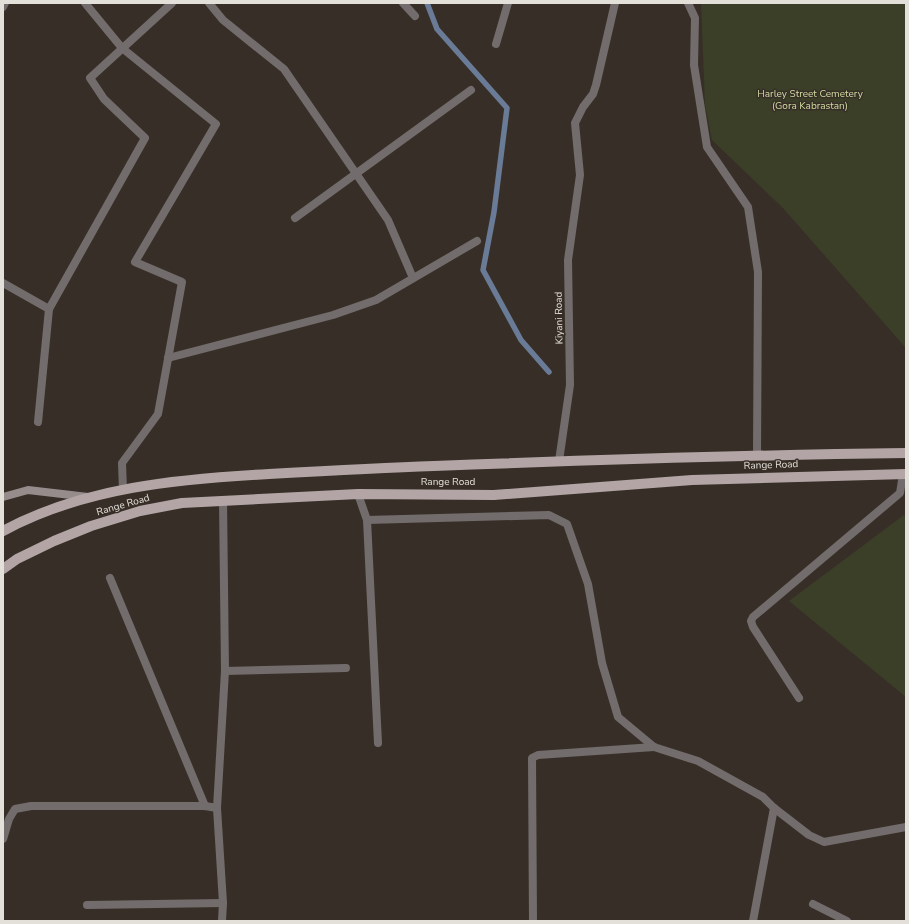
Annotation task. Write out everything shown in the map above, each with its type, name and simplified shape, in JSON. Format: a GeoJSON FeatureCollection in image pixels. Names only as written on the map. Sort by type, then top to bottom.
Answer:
{"type":"FeatureCollection","features":[{"type":"Feature","properties":{"kind":"main road"},"geometry":{"type":"LineString","coordinates":[[3,531],[19,522],[88,497],[123,490],[216,477],[328,470],[559,461],[757,455],[906,453]]}},
{"type":"Feature","properties":{"kind":"main road","name":"Range Road"},"geometry":{"type":"LineString","coordinates":[[3,569],[17,559],[54,540],[140,510],[182,503],[358,494],[494,495],[692,480],[904,474]]}},
{"type":"Feature","properties":{"kind":"main road"},"geometry":{"type":"LineString","coordinates":[[3,497],[28,490],[88,497]]}},
{"type":"Feature","properties":{"kind":"street"},"geometry":{"type":"LineString","coordinates":[[85,3],[122,48],[216,124],[135,262],[182,282],[158,414],[122,464],[123,490]]}},
{"type":"Feature","properties":{"kind":"street"},"geometry":{"type":"LineString","coordinates":[[38,422],[49,309],[145,138],[104,99],[90,78],[172,3]]}},
{"type":"Feature","properties":{"kind":"street"},"geometry":{"type":"LineString","coordinates":[[209,3],[223,20],[284,69],[388,220],[413,278]]}},
{"type":"Feature","properties":{"kind":"street"},"geometry":{"type":"LineString","coordinates":[[403,3],[415,16]]}},
{"type":"Feature","properties":{"kind":"street"},"geometry":{"type":"LineString","coordinates":[[496,44],[508,3]]}},
{"type":"Feature","properties":{"kind":"street","name":"Kiyani Road"},"geometry":{"type":"LineString","coordinates":[[559,461],[570,385],[568,260],[580,175],[575,123],[583,107],[593,94],[596,85],[615,3]]}},
{"type":"Feature","properties":{"kind":"street"},"geometry":{"type":"LineString","coordinates":[[688,3],[695,18],[694,65],[707,147],[748,207],[758,272],[757,455]]}},
{"type":"Feature","properties":{"kind":"street"},"geometry":{"type":"LineString","coordinates":[[295,218],[471,90]]}},
{"type":"Feature","properties":{"kind":"street"},"geometry":{"type":"LineString","coordinates":[[168,358],[333,315],[376,300],[477,241]]}},
{"type":"Feature","properties":{"kind":"street"},"geometry":{"type":"LineString","coordinates":[[3,283],[49,309]]}},
{"type":"Feature","properties":{"kind":"street"},"geometry":{"type":"LineString","coordinates":[[799,698],[753,627],[751,621],[753,616],[900,493],[904,474]]}},
{"type":"Feature","properties":{"kind":"street"},"geometry":{"type":"LineString","coordinates":[[358,494],[367,520],[378,743]]}},
{"type":"Feature","properties":{"kind":"street"},"geometry":{"type":"LineString","coordinates":[[222,921],[223,903],[216,808],[225,671],[223,500]]}},
{"type":"Feature","properties":{"kind":"street"},"geometry":{"type":"LineString","coordinates":[[367,520],[549,515],[567,524],[588,584],[602,663],[618,717],[654,747]]}},
{"type":"Feature","properties":{"kind":"street"},"geometry":{"type":"LineString","coordinates":[[110,578],[205,806]]}},
{"type":"Feature","properties":{"kind":"street"},"geometry":{"type":"LineString","coordinates":[[225,671],[346,668]]}},
{"type":"Feature","properties":{"kind":"street"},"geometry":{"type":"LineString","coordinates":[[533,921],[532,758],[538,755],[654,747],[698,761],[763,797],[774,808],[809,835],[824,842],[906,827]]}},
{"type":"Feature","properties":{"kind":"street"},"geometry":{"type":"LineString","coordinates":[[3,839],[9,819],[15,809],[31,806],[205,806],[216,808]]}},
{"type":"Feature","properties":{"kind":"street"},"geometry":{"type":"LineString","coordinates":[[753,921],[774,808]]}},
{"type":"Feature","properties":{"kind":"street"},"geometry":{"type":"LineString","coordinates":[[87,905],[223,903]]}},
{"type":"Feature","properties":{"kind":"street"},"geometry":{"type":"LineString","coordinates":[[813,904],[847,921]]}},
{"type":"Feature","properties":{"kind":"green space","name":"Harley Street Cemetery (Gora Kabrastan)"},"geometry":{"type":"Polygon","coordinates":[[[701,3],[906,3],[906,348],[783,208],[712,140],[705,104],[701,3]]]}},
{"type":"Feature","properties":{"kind":"green space"},"geometry":{"type":"Polygon","coordinates":[[[904,515],[906,517],[906,697],[789,601],[904,515]]]}},
{"type":"Feature","properties":{"kind":"waterway"},"geometry":{"type":"LineString","coordinates":[[427,3],[437,29],[507,108],[494,212],[483,270],[521,340],[549,372]]}}]}
